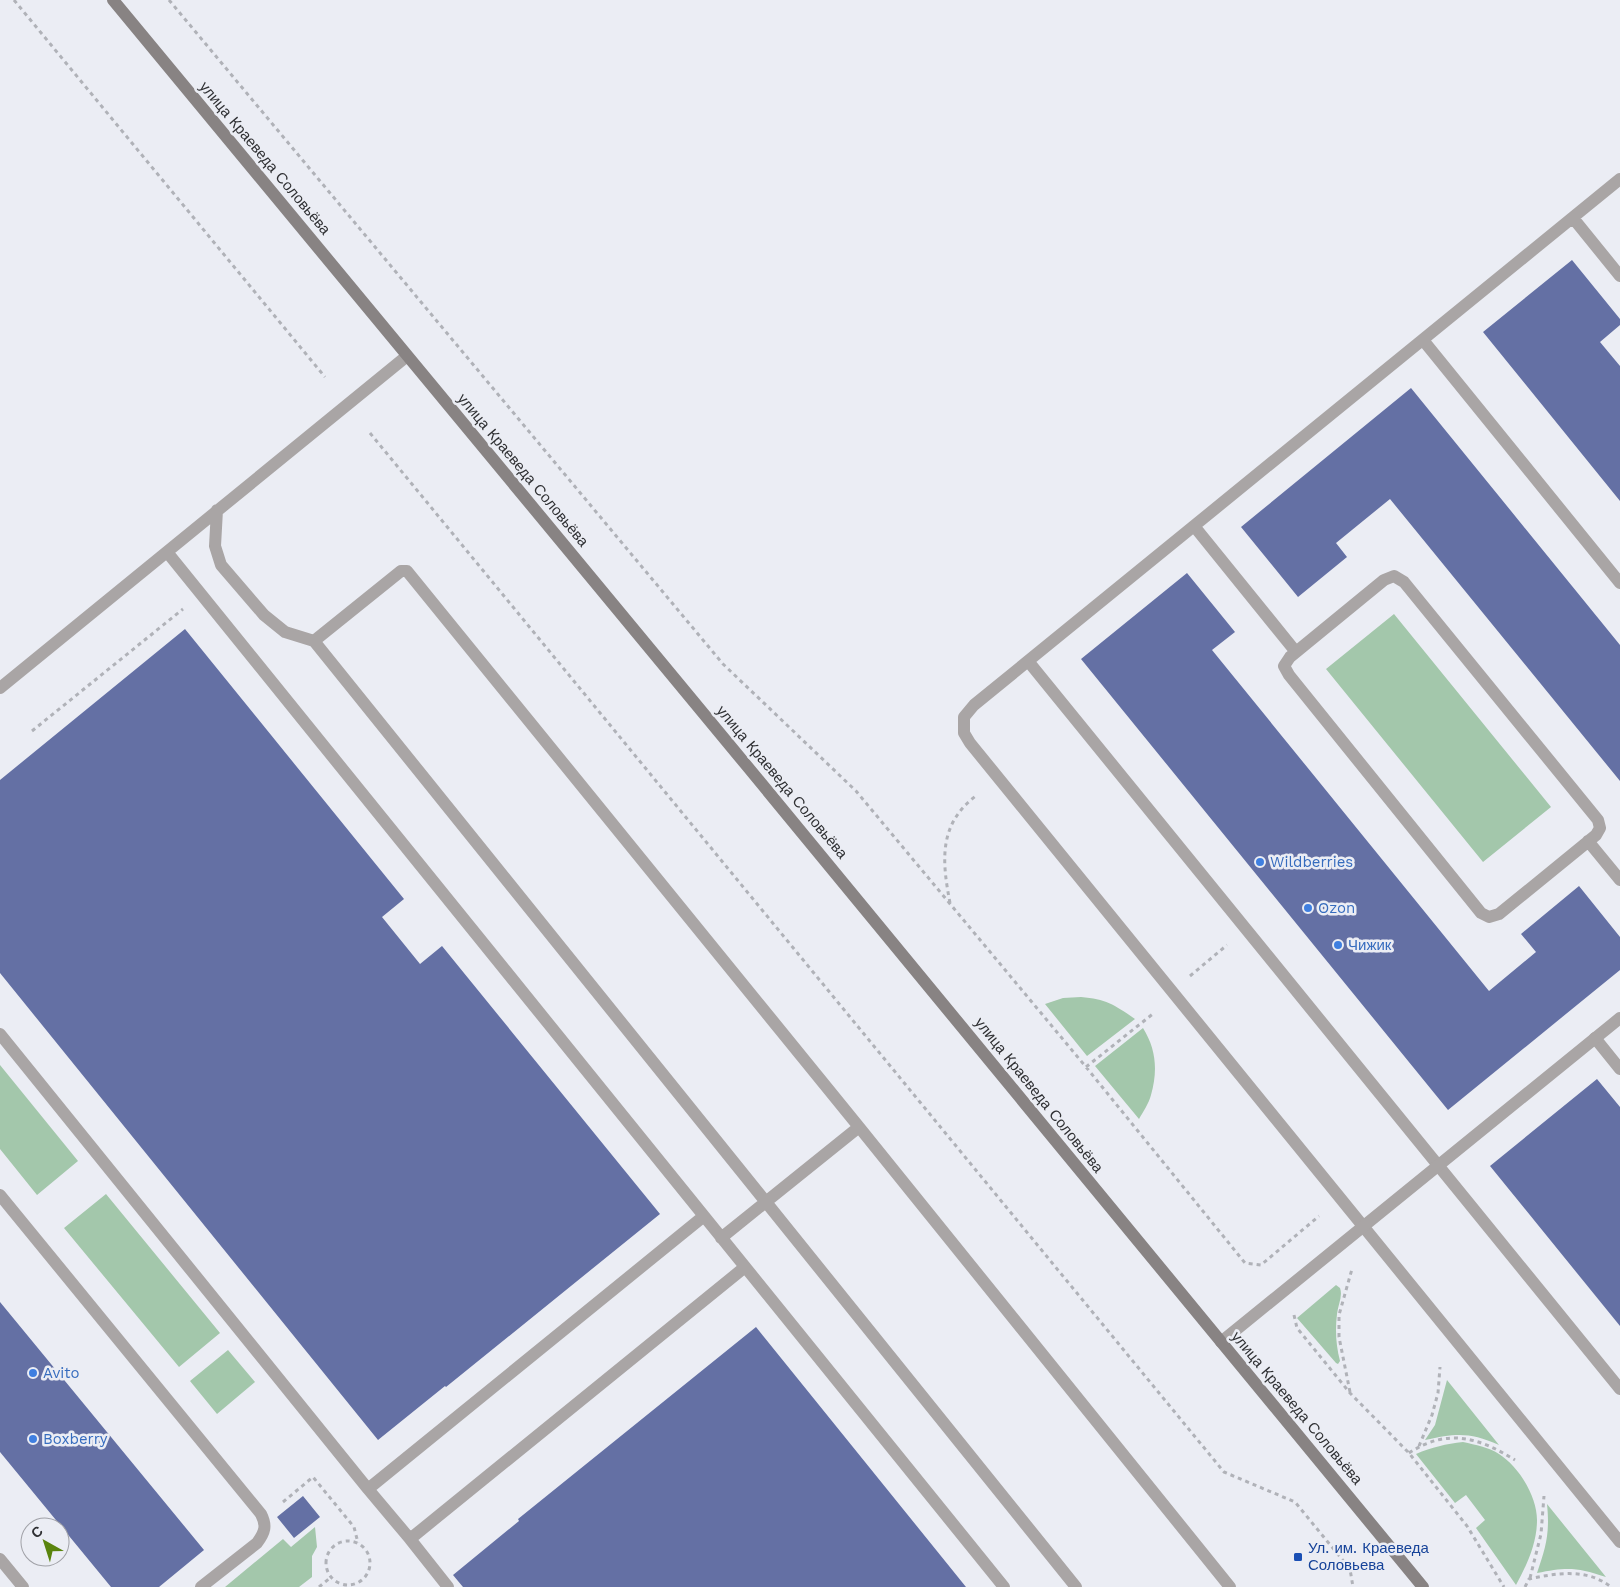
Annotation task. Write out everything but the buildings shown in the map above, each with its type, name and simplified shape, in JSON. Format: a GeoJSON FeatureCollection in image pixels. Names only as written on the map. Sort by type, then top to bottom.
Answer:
{"type":"FeatureCollection","features":[{"type":"Feature","properties":{"kind":"main road","name":"улица Краеведа Соловьёва"},"geometry":{"type":"LineString","coordinates":[[113,0],[1423,1587]]}},
{"type":"Feature","properties":{"kind":"street"},"geometry":{"type":"LineString","coordinates":[[1620,179],[974,705],[964,717],[964,733],[977,751],[1620,1542]]}},
{"type":"Feature","properties":{"kind":"street"},"geometry":{"type":"LineString","coordinates":[[1573,218],[1620,276]]}},
{"type":"Feature","properties":{"kind":"street"},"geometry":{"type":"LineString","coordinates":[[1423,340],[1620,582]]}},
{"type":"Feature","properties":{"kind":"street"},"geometry":{"type":"LineString","coordinates":[[0,688],[407,356]]}},
{"type":"Feature","properties":{"kind":"street"},"geometry":{"type":"LineString","coordinates":[[217,510],[215,546],[221,565],[264,616],[285,632],[314,641],[1076,1587]]}},
{"type":"Feature","properties":{"kind":"street"},"geometry":{"type":"LineString","coordinates":[[1194,526],[1296,652]]}},
{"type":"Feature","properties":{"kind":"street"},"geometry":{"type":"LineString","coordinates":[[167,552],[1004,1587]]}},
{"type":"Feature","properties":{"kind":"street"},"geometry":{"type":"LineString","coordinates":[[314,641],[401,571],[407,571],[1230,1587]]}},
{"type":"Feature","properties":{"kind":"street"},"geometry":{"type":"LineString","coordinates":[[1394,576],[1404,582],[1598,820],[1600,828],[1596,835],[1588,841],[1499,914],[1489,917],[1481,913],[1289,675],[1284,666],[1296,652],[1384,580],[1394,576]]}},
{"type":"Feature","properties":{"kind":"street"},"geometry":{"type":"LineString","coordinates":[[1028,661],[1620,1389]]}},
{"type":"Feature","properties":{"kind":"street"},"geometry":{"type":"LineString","coordinates":[[1588,841],[1620,880]]}},
{"type":"Feature","properties":{"kind":"street"},"geometry":{"type":"LineString","coordinates":[[1221,1342],[1620,1018]]}},
{"type":"Feature","properties":{"kind":"street"},"geometry":{"type":"LineString","coordinates":[[0,1034],[448,1587]]}},
{"type":"Feature","properties":{"kind":"street"},"geometry":{"type":"LineString","coordinates":[[1595,1038],[1620,1069]]}},
{"type":"Feature","properties":{"kind":"street"},"geometry":{"type":"LineString","coordinates":[[721,1238],[859,1127]]}},
{"type":"Feature","properties":{"kind":"street"},"geometry":{"type":"LineString","coordinates":[[0,1195],[261,1514],[266,1524],[264,1534],[256,1543],[201,1587]]}},
{"type":"Feature","properties":{"kind":"street"},"geometry":{"type":"LineString","coordinates":[[368,1489],[704,1216]]}},
{"type":"Feature","properties":{"kind":"street"},"geometry":{"type":"LineString","coordinates":[[410,1539],[745,1267]]}},
{"type":"Feature","properties":{"kind":"street"},"geometry":{"type":"LineString","coordinates":[[0,1559],[23,1587]]}},
{"type":"Feature","properties":{"kind":"path"},"geometry":{"type":"LineString","coordinates":[[14,0],[325,377]]}},
{"type":"Feature","properties":{"kind":"path"},"geometry":{"type":"LineString","coordinates":[[169,0],[723,664],[856,791],[1086,1067],[1245,1263],[1261,1265],[1319,1216]]}},
{"type":"Feature","properties":{"kind":"path"},"geometry":{"type":"LineString","coordinates":[[370,433],[1224,1472],[1295,1502],[1350,1569],[1353,1587]]}},
{"type":"Feature","properties":{"kind":"path"},"geometry":{"type":"LineString","coordinates":[[32,732],[185,607]]}},
{"type":"Feature","properties":{"kind":"path"},"geometry":{"type":"LineString","coordinates":[[950,904],[944,870],[946,842],[955,816],[977,795]]}},
{"type":"Feature","properties":{"kind":"path"},"geometry":{"type":"LineString","coordinates":[[1187,978],[1229,944]]}},
{"type":"Feature","properties":{"kind":"path"},"geometry":{"type":"LineString","coordinates":[[1086,1067],[1154,1013]]}},
{"type":"Feature","properties":{"kind":"path"},"geometry":{"type":"LineString","coordinates":[[1350,1393],[1339,1337],[1339,1315],[1355,1260]]}},
{"type":"Feature","properties":{"kind":"path"},"geometry":{"type":"LineString","coordinates":[[1297,1308],[1294,1317],[1297,1328],[1350,1393],[1409,1453],[1467,1526],[1504,1587]]}},
{"type":"Feature","properties":{"kind":"path"},"geometry":{"type":"LineString","coordinates":[[1418,1447],[1432,1415],[1438,1394],[1440,1368]]}},
{"type":"Feature","properties":{"kind":"path"},"geometry":{"type":"LineString","coordinates":[[1409,1453],[1418,1447],[1446,1438],[1469,1439],[1493,1446],[1515,1460]]}},
{"type":"Feature","properties":{"kind":"path"},"geometry":{"type":"LineString","coordinates":[[263,1518],[313,1477],[354,1527],[358,1543]]}},
{"type":"Feature","properties":{"kind":"path"},"geometry":{"type":"LineString","coordinates":[[1524,1587],[1529,1579],[1541,1534],[1544,1496]]}},
{"type":"Feature","properties":{"kind":"path"},"geometry":{"type":"LineString","coordinates":[[348,1541],[358,1543],[366,1549],[370,1558],[371,1568],[366,1577],[358,1584],[349,1586],[338,1584],[330,1578],[326,1569],[326,1559],[330,1550],[338,1543],[348,1541]]}},
{"type":"Feature","properties":{"kind":"path"},"geometry":{"type":"LineString","coordinates":[[1529,1579],[1555,1573],[1582,1574],[1604,1582],[1611,1587]]}},
{"type":"Feature","properties":{"kind":"path"},"geometry":{"type":"LineString","coordinates":[[319,1587],[330,1578]]}},
{"type":"Feature","properties":{"kind":"green space"},"geometry":{"type":"Polygon","coordinates":[[[1394,614],[1551,807],[1483,862],[1326,669],[1394,614]]]}},
{"type":"Feature","properties":{"kind":"green space"},"geometry":{"type":"Polygon","coordinates":[[[1081,997],[1097,999],[1110,1004],[1135,1019],[1087,1056],[1045,1004],[1063,998],[1081,997]]]}},
{"type":"Feature","properties":{"kind":"green space"},"geometry":{"type":"Polygon","coordinates":[[[1143,1028],[1153,1052],[1155,1077],[1150,1098],[1139,1119],[1095,1066],[1143,1028]]]}},
{"type":"Feature","properties":{"kind":"green space"},"geometry":{"type":"Polygon","coordinates":[[[0,1065],[78,1161],[37,1195],[0,1149],[0,1065]]]}},
{"type":"Feature","properties":{"kind":"green space"},"geometry":{"type":"Polygon","coordinates":[[[106,1194],[220,1333],[179,1367],[64,1228],[106,1194]]]}},
{"type":"Feature","properties":{"kind":"green space"},"geometry":{"type":"Polygon","coordinates":[[[1336,1285],[1340,1288],[1341,1294],[1336,1326],[1340,1361],[1338,1364],[1297,1318],[1336,1285]]]}},
{"type":"Feature","properties":{"kind":"green space"},"geometry":{"type":"Polygon","coordinates":[[[228,1350],[255,1382],[217,1414],[190,1381],[228,1350]]]}},
{"type":"Feature","properties":{"kind":"green space"},"geometry":{"type":"Polygon","coordinates":[[[1447,1380],[1499,1445],[1480,1438],[1463,1435],[1425,1440],[1435,1425],[1447,1380]]]}},
{"type":"Feature","properties":{"kind":"green space"},"geometry":{"type":"Polygon","coordinates":[[[1463,1442],[1482,1446],[1499,1454],[1520,1474],[1534,1501],[1537,1529],[1527,1562],[1516,1585],[1476,1528],[1485,1520],[1466,1495],[1455,1503],[1416,1454],[1439,1446],[1463,1442]]]}},
{"type":"Feature","properties":{"kind":"green space"},"geometry":{"type":"Polygon","coordinates":[[[1547,1504],[1606,1577],[1572,1569],[1537,1573],[1546,1540],[1548,1523],[1547,1504]]]}},
{"type":"Feature","properties":{"kind":"green space"},"geometry":{"type":"Polygon","coordinates":[[[315,1527],[317,1547],[312,1556],[312,1577],[299,1587],[225,1587],[283,1539],[291,1547],[315,1527]]]}},
{"type":"Feature","properties":{"kind":"place","name":"Wildberries"},"geometry":{"type":"Point","coordinates":[1260,862]}},
{"type":"Feature","properties":{"kind":"place","name":"Ozon"},"geometry":{"type":"Point","coordinates":[1308,908]}},
{"type":"Feature","properties":{"kind":"place","name":"Чижик"},"geometry":{"type":"Point","coordinates":[1338,945]}},
{"type":"Feature","properties":{"kind":"place","name":"Avito"},"geometry":{"type":"Point","coordinates":[33,1373]}},
{"type":"Feature","properties":{"kind":"place","name":"Boxberry"},"geometry":{"type":"Point","coordinates":[33,1439]}},
{"type":"Feature","properties":{"kind":"place","name":"Ул. им. Краеведа Соловьева"},"geometry":{"type":"Point","coordinates":[1298,1557]}}]}
